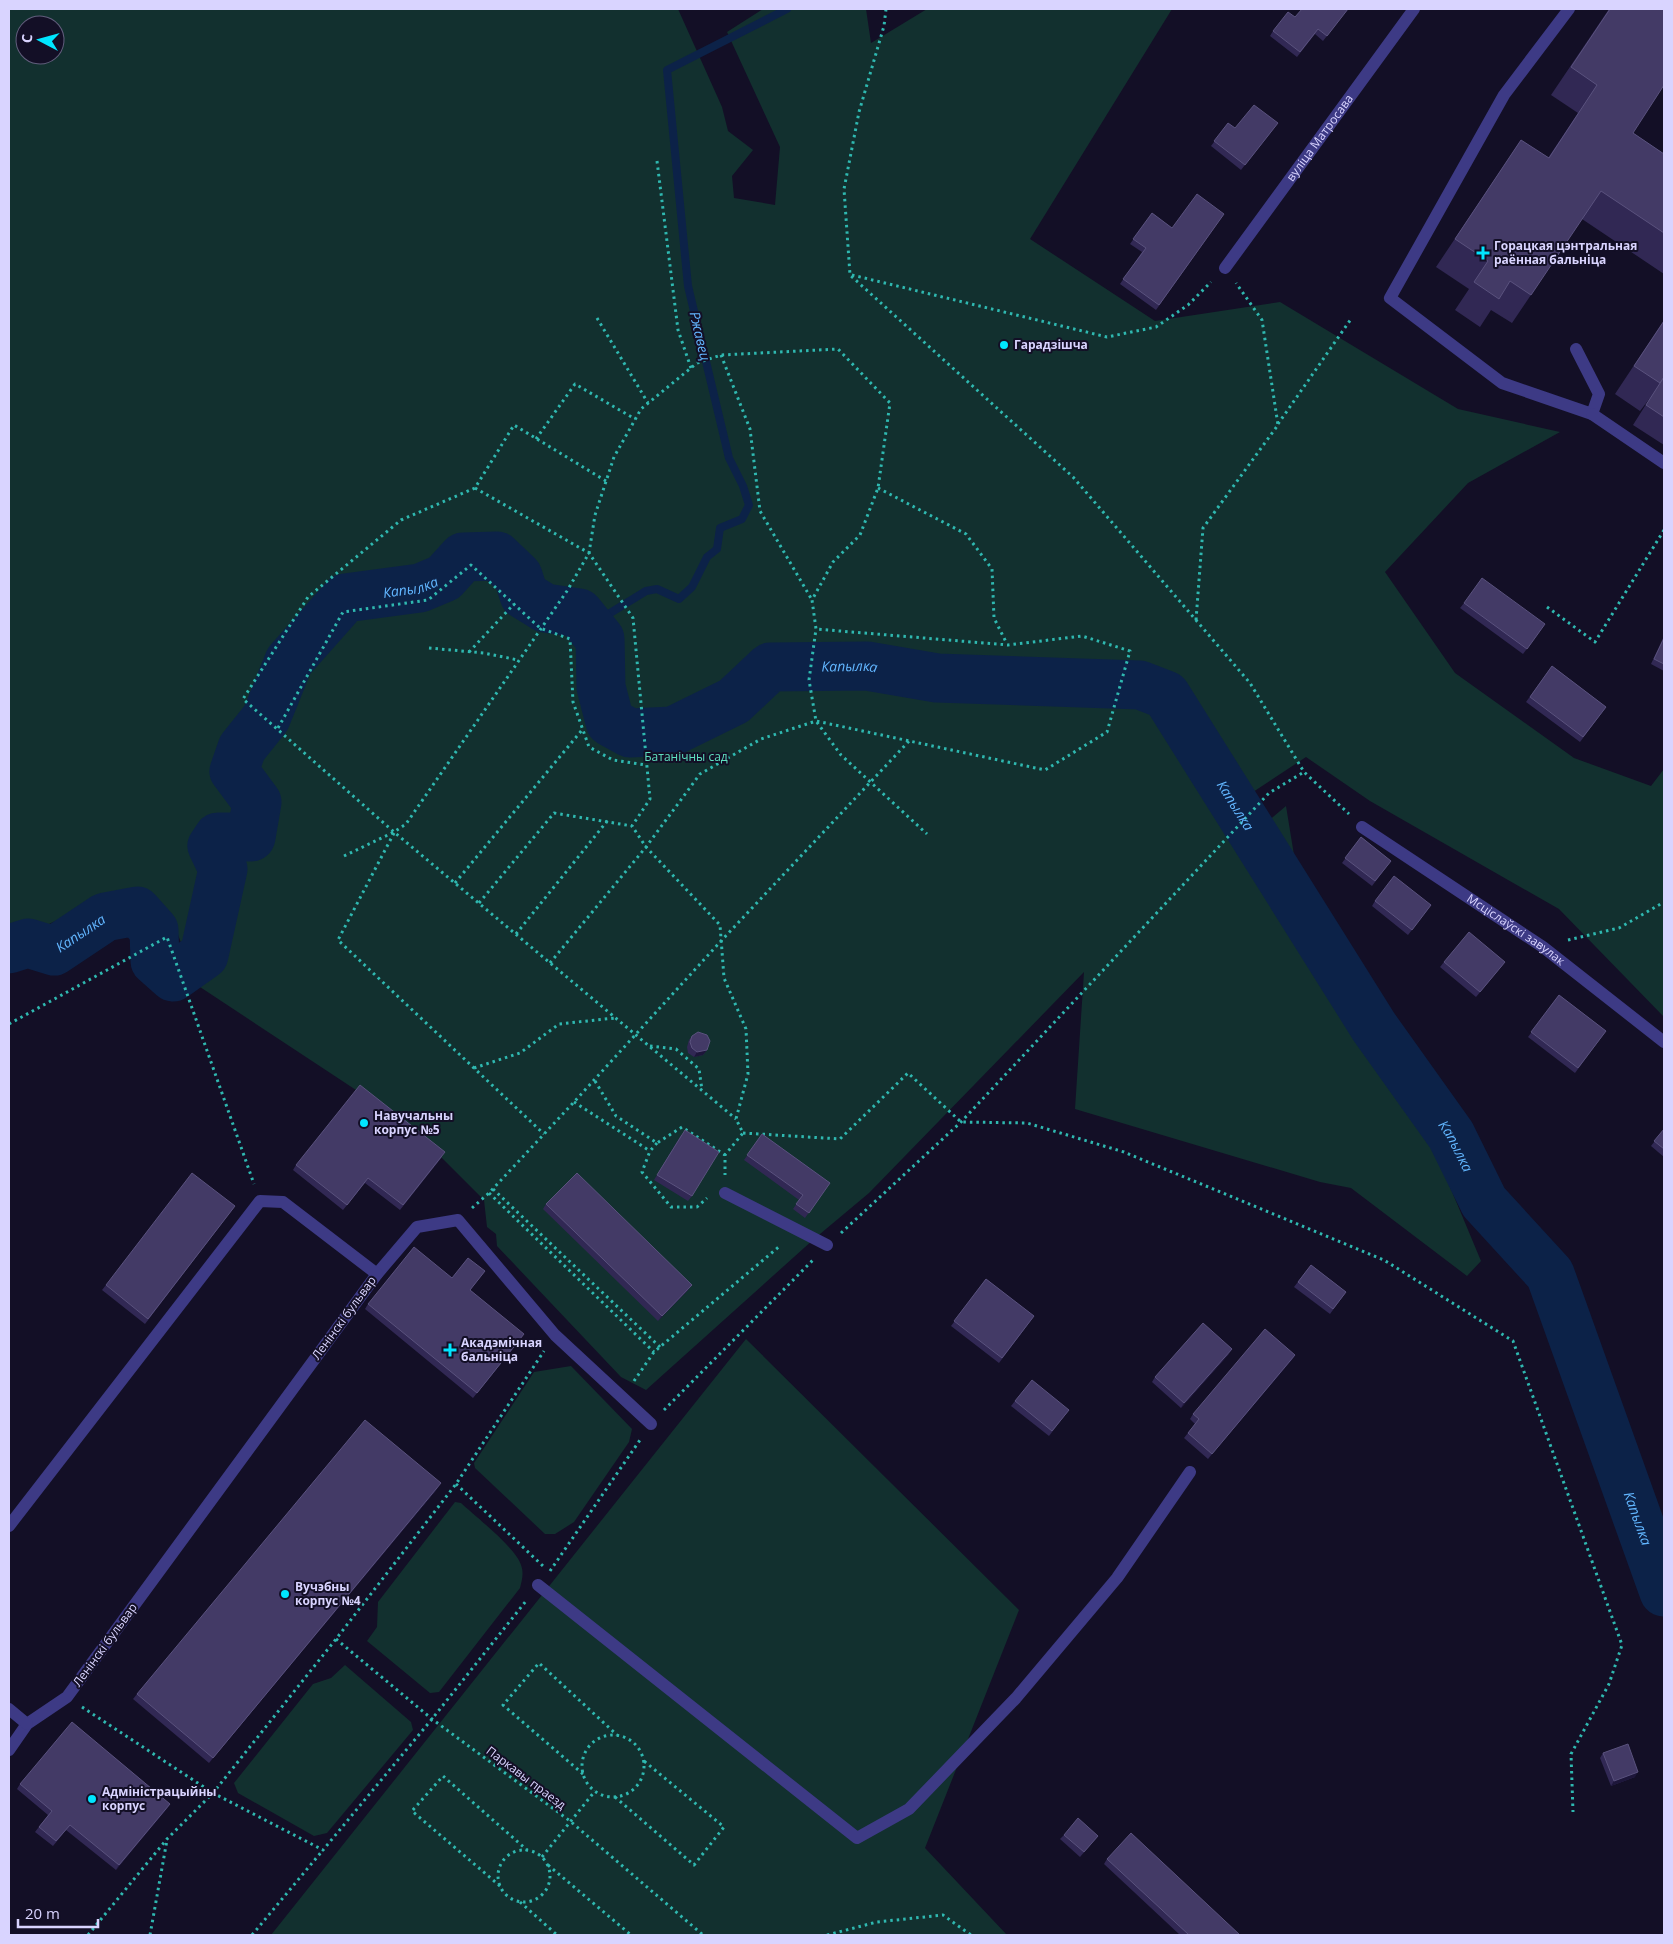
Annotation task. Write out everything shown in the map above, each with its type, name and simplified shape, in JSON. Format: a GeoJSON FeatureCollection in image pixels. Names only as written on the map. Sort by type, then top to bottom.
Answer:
{"type":"FeatureCollection","features":[{"type":"Feature","properties":{"kind":"street","name":"вуліца Матросава"},"geometry":{"type":"LineString","coordinates":[[1225,268],[1414,9]]}},
{"type":"Feature","properties":{"kind":"street"},"geometry":{"type":"LineString","coordinates":[[1569,9],[1504,95],[1390,298],[1502,383],[1592,414],[1664,463]]}},
{"type":"Feature","properties":{"kind":"street"},"geometry":{"type":"LineString","coordinates":[[1576,349],[1599,394],[1592,414]]}},
{"type":"Feature","properties":{"kind":"street","name":"Мсціслаўскі завулак"},"geometry":{"type":"LineString","coordinates":[[1362,827],[1543,947],[1664,1042]]}},
{"type":"Feature","properties":{"kind":"street"},"geometry":{"type":"LineString","coordinates":[[725,1193],[827,1245]]}},
{"type":"Feature","properties":{"kind":"street"},"geometry":{"type":"LineString","coordinates":[[9,1526],[260,1201]]}},
{"type":"Feature","properties":{"kind":"street","name":"Ленінскі бульвар"},"geometry":{"type":"LineString","coordinates":[[27,1724],[67,1697],[377,1274],[283,1202],[260,1201]]}},
{"type":"Feature","properties":{"kind":"street"},"geometry":{"type":"LineString","coordinates":[[377,1274],[417,1227],[458,1220],[555,1335],[650,1424]]}},
{"type":"Feature","properties":{"kind":"street"},"geometry":{"type":"LineString","coordinates":[[538,1585],[858,1838],[908,1809],[1016,1698],[1117,1578],[1190,1472]]}},
{"type":"Feature","properties":{"kind":"street"},"geometry":{"type":"LineString","coordinates":[[9,1709],[27,1724],[9,1750]]}},
{"type":"Feature","properties":{"kind":"path"},"geometry":{"type":"LineString","coordinates":[[886,9],[884,26],[859,112],[844,190],[850,275],[1073,477],[1250,683],[1304,772],[1362,827]]}},
{"type":"Feature","properties":{"kind":"path"},"geometry":{"type":"LineString","coordinates":[[657,161],[678,330],[690,368]]}},
{"type":"Feature","properties":{"kind":"path"},"geometry":{"type":"LineString","coordinates":[[850,275],[1107,337],[1156,327],[1188,305],[1225,268],[1262,320],[1278,425]]}},
{"type":"Feature","properties":{"kind":"path"},"geometry":{"type":"LineString","coordinates":[[597,318],[648,403]]}},
{"type":"Feature","properties":{"kind":"path"},"geometry":{"type":"LineString","coordinates":[[1196,621],[1202,528],[1278,425],[1351,319]]}},
{"type":"Feature","properties":{"kind":"path"},"geometry":{"type":"LineString","coordinates":[[344,856],[394,832],[406,824],[540,628],[567,592],[588,553],[595,515],[614,458],[635,419],[648,403],[697,362],[721,355],[838,349],[890,403],[878,488],[860,535],[833,562],[812,600]]}},
{"type":"Feature","properties":{"kind":"path"},"geometry":{"type":"LineString","coordinates":[[721,355],[750,429],[760,511],[812,600],[816,629],[810,680],[816,721],[841,755],[872,781],[927,834]]}},
{"type":"Feature","properties":{"kind":"path"},"geometry":{"type":"LineString","coordinates":[[536,439],[575,384],[635,419]]}},
{"type":"Feature","properties":{"kind":"path"},"geometry":{"type":"LineString","coordinates":[[606,481],[514,425],[475,488],[401,520],[308,597],[243,699],[394,832],[736,1119],[743,1132]]}},
{"type":"Feature","properties":{"kind":"path"},"geometry":{"type":"LineString","coordinates":[[475,488],[588,553],[633,618],[650,799],[632,826]]}},
{"type":"Feature","properties":{"kind":"path"},"geometry":{"type":"LineString","coordinates":[[878,488],[966,534],[992,569],[994,618],[1008,645]]}},
{"type":"Feature","properties":{"kind":"path"},"geometry":{"type":"LineString","coordinates":[[1547,606],[1595,642],[1664,530]]}},
{"type":"Feature","properties":{"kind":"path"},"geometry":{"type":"LineString","coordinates":[[278,728],[343,612],[428,600],[472,565],[540,628],[570,639],[573,702],[589,747],[613,760],[646,765]]}},
{"type":"Feature","properties":{"kind":"path"},"geometry":{"type":"LineString","coordinates":[[469,652],[514,604]]}},
{"type":"Feature","properties":{"kind":"path"},"geometry":{"type":"LineString","coordinates":[[550,963],[646,847],[700,774],[761,739],[816,721],[1045,770],[1108,732],[1130,651],[1082,636],[1008,645],[816,629]]}},
{"type":"Feature","properties":{"kind":"path"},"geometry":{"type":"LineString","coordinates":[[430,648],[518,660]]}},
{"type":"Feature","properties":{"kind":"path"},"geometry":{"type":"LineString","coordinates":[[455,883],[582,730]]}},
{"type":"Feature","properties":{"kind":"path"},"geometry":{"type":"LineString","coordinates":[[458,1220],[493,1189],[910,740]]}},
{"type":"Feature","properties":{"kind":"path"},"geometry":{"type":"LineString","coordinates":[[456,1484],[549,1572],[650,1424],[827,1245],[961,1122],[1269,793],[1304,772]]}},
{"type":"Feature","properties":{"kind":"path"},"geometry":{"type":"LineString","coordinates":[[479,903],[554,813],[608,820],[632,826],[646,847],[720,925],[724,978],[746,1029],[748,1074],[736,1119]]}},
{"type":"Feature","properties":{"kind":"path"},"geometry":{"type":"LineString","coordinates":[[516,934],[608,820]]}},
{"type":"Feature","properties":{"kind":"path"},"geometry":{"type":"LineString","coordinates":[[394,832],[338,940],[544,1134]]}},
{"type":"Feature","properties":{"kind":"path"},"geometry":{"type":"LineString","coordinates":[[1543,947],[1619,928],[1664,902]]}},
{"type":"Feature","properties":{"kind":"path"},"geometry":{"type":"LineString","coordinates":[[9,1024],[167,937],[260,1201]]}},
{"type":"Feature","properties":{"kind":"path"},"geometry":{"type":"LineString","coordinates":[[474,1068],[520,1053],[559,1024],[616,1018]]}},
{"type":"Feature","properties":{"kind":"path"},"geometry":{"type":"LineString","coordinates":[[649,1046],[676,1048],[699,1069],[702,1091]]}},
{"type":"Feature","properties":{"kind":"path"},"geometry":{"type":"LineString","coordinates":[[743,1132],[840,1139],[908,1074],[961,1122],[1027,1123],[1124,1152],[1384,1260],[1514,1341],[1622,1645],[1609,1684],[1571,1754],[1574,1812]]}},
{"type":"Feature","properties":{"kind":"path"},"geometry":{"type":"LineString","coordinates":[[594,1081],[616,1116],[657,1143]]}},
{"type":"Feature","properties":{"kind":"path"},"geometry":{"type":"LineString","coordinates":[[574,1102],[650,1151]]}},
{"type":"Feature","properties":{"kind":"path"},"geometry":{"type":"LineString","coordinates":[[726,1155],[682,1127],[657,1143],[650,1151],[642,1172],[671,1208],[698,1207],[712,1193],[725,1193],[726,1155],[743,1132]]}},
{"type":"Feature","properties":{"kind":"path"},"geometry":{"type":"LineString","coordinates":[[493,1189],[660,1347]]}},
{"type":"Feature","properties":{"kind":"path"},"geometry":{"type":"LineString","coordinates":[[489,1193],[654,1352]]}},
{"type":"Feature","properties":{"kind":"path"},"geometry":{"type":"LineString","coordinates":[[622,1397],[654,1352],[798,1230]]}},
{"type":"Feature","properties":{"kind":"path"},"geometry":{"type":"LineString","coordinates":[[88,1935],[167,1839],[213,1794],[336,1639],[456,1484],[555,1335]]}},
{"type":"Feature","properties":{"kind":"path"},"geometry":{"type":"LineString","coordinates":[[252,1935],[432,1719],[538,1585]]}},
{"type":"Feature","properties":{"kind":"path","name":"Паркавы праезд"},"geometry":{"type":"LineString","coordinates":[[336,1639],[432,1719],[570,1821],[703,1935]]}},
{"type":"Feature","properties":{"kind":"path"},"geometry":{"type":"LineString","coordinates":[[615,1797],[626,1795],[635,1789],[645,1771],[641,1751],[635,1743],[617,1735],[539,1663],[503,1705],[583,1774],[595,1791],[615,1797],[694,1865],[724,1827],[644,1760]]}},
{"type":"Feature","properties":{"kind":"path"},"geometry":{"type":"LineString","coordinates":[[67,1697],[213,1794],[323,1850]]}},
{"type":"Feature","properties":{"kind":"path"},"geometry":{"type":"LineString","coordinates":[[583,1774],[583,1758],[590,1745],[598,1738],[617,1735]]}},
{"type":"Feature","properties":{"kind":"path"},"geometry":{"type":"LineString","coordinates":[[557,1935],[520,1902],[505,1894],[500,1886],[412,1811],[443,1776],[527,1850],[542,1857],[547,1864],[631,1935]]}},
{"type":"Feature","properties":{"kind":"path"},"geometry":{"type":"LineString","coordinates":[[542,1857],[595,1791]]}},
{"type":"Feature","properties":{"kind":"path"},"geometry":{"type":"LineString","coordinates":[[150,1935],[167,1839]]}},
{"type":"Feature","properties":{"kind":"path"},"geometry":{"type":"LineString","coordinates":[[500,1886],[498,1878],[503,1860],[509,1854],[527,1850]]}},
{"type":"Feature","properties":{"kind":"path"},"geometry":{"type":"LineString","coordinates":[[520,1902],[528,1902],[543,1894],[550,1880],[547,1864]]}},
{"type":"Feature","properties":{"kind":"path"},"geometry":{"type":"LineString","coordinates":[[827,1935],[877,1922],[943,1915],[971,1935]]}},
{"type":"Feature","properties":{"kind":"green space","name":"Батанічны сад"},"geometry":{"type":"Polygon","coordinates":[[[9,9],[678,9],[722,107],[728,131],[753,150],[732,176],[734,198],[775,205],[780,147],[727,32],[763,9],[866,9],[871,43],[927,9],[1172,9],[1030,239],[1155,321],[1280,302],[1458,409],[1560,432],[1468,483],[1385,572],[1455,673],[1574,758],[1651,786],[1664,769],[1664,1017],[1559,909],[1370,801],[1306,757],[1253,792],[1227,816],[1243,842],[1286,806],[1308,941],[1435,1151],[1481,1261],[1467,1276],[1351,1188],[1320,1182],[1075,1109],[1084,972],[869,1193],[814,1239],[646,1390],[621,1377],[497,1246],[496,1234],[487,1227],[484,1200],[441,1157],[356,1090],[197,985],[177,932],[108,896],[9,943],[9,9]]]}},
{"type":"Feature","properties":{"kind":"green space"},"geometry":{"type":"Polygon","coordinates":[[[746,1339],[1019,1610],[925,1848],[1007,1935],[271,1935],[746,1339]]]}},
{"type":"Feature","properties":{"kind":"green space"},"geometry":{"type":"Polygon","coordinates":[[[571,1366],[632,1429],[629,1442],[574,1522],[555,1534],[545,1534],[475,1468],[474,1463],[534,1372],[571,1366]]]}},
{"type":"Feature","properties":{"kind":"green space"},"geometry":{"type":"Polygon","coordinates":[[[455,1502],[461,1503],[512,1550],[521,1565],[522,1576],[520,1588],[439,1692],[430,1693],[367,1641],[377,1627],[378,1602],[455,1502]]]}},
{"type":"Feature","properties":{"kind":"green space"},"geometry":{"type":"Polygon","coordinates":[[[345,1665],[411,1722],[413,1730],[327,1833],[314,1836],[238,1793],[234,1783],[313,1684],[331,1678],[345,1665]]]}},
{"type":"Feature","properties":{"kind":"building"},"geometry":{"type":"Polygon","coordinates":[[[1302,9],[1348,9],[1327,36],[1318,29],[1300,52],[1273,31],[1288,12],[1295,17],[1302,9]]]}},
{"type":"Feature","properties":{"kind":"building"},"geometry":{"type":"Polygon","coordinates":[[[1610,9],[1664,9],[1664,85],[1633,133],[1664,154],[1664,233],[1601,191],[1531,295],[1510,281],[1499,299],[1474,282],[1488,261],[1455,239],[1521,140],[1549,158],[1597,85],[1571,67],[1610,9]]]}},
{"type":"Feature","properties":{"kind":"building"},"geometry":{"type":"Polygon","coordinates":[[[1254,105],[1278,123],[1245,165],[1214,141],[1228,123],[1235,128],[1254,105]]]}},
{"type":"Feature","properties":{"kind":"building"},"geometry":{"type":"Polygon","coordinates":[[[1197,194],[1224,214],[1159,305],[1123,279],[1146,248],[1133,239],[1152,213],[1172,228],[1197,194]]]}},
{"type":"Feature","properties":{"kind":"building"},"geometry":{"type":"Polygon","coordinates":[[[1664,321],[1664,377],[1660,383],[1634,366],[1664,321]]]}},
{"type":"Feature","properties":{"kind":"building"},"geometry":{"type":"Polygon","coordinates":[[[1664,377],[1664,417],[1646,405],[1664,377]]]}},
{"type":"Feature","properties":{"kind":"building"},"geometry":{"type":"Polygon","coordinates":[[[1482,578],[1545,624],[1527,649],[1464,603],[1482,578]]]}},
{"type":"Feature","properties":{"kind":"building"},"geometry":{"type":"Polygon","coordinates":[[[1664,638],[1664,664],[1654,659],[1664,638]]]}},
{"type":"Feature","properties":{"kind":"building"},"geometry":{"type":"Polygon","coordinates":[[[1552,666],[1606,707],[1583,737],[1530,697],[1552,666]]]}},
{"type":"Feature","properties":{"kind":"building"},"geometry":{"type":"Polygon","coordinates":[[[1361,837],[1391,861],[1375,881],[1345,858],[1361,837]]]}},
{"type":"Feature","properties":{"kind":"building"},"geometry":{"type":"Polygon","coordinates":[[[1394,876],[1431,905],[1412,930],[1375,901],[1394,876]]]}},
{"type":"Feature","properties":{"kind":"building"},"geometry":{"type":"Polygon","coordinates":[[[1469,932],[1505,962],[1480,992],[1444,962],[1469,932]]]}},
{"type":"Feature","properties":{"kind":"building"},"geometry":{"type":"Polygon","coordinates":[[[1559,995],[1606,1031],[1578,1068],[1531,1032],[1559,995]]]}},
{"type":"Feature","properties":{"kind":"building"},"geometry":{"type":"Polygon","coordinates":[[[698,1032],[707,1035],[710,1041],[707,1050],[697,1052],[692,1048],[690,1042],[692,1036],[698,1032]]]}},
{"type":"Feature","properties":{"kind":"building","name":"Навучальны корпус №5"},"geometry":{"type":"Polygon","coordinates":[[[360,1085],[445,1152],[403,1205],[368,1178],[347,1205],[296,1165],[360,1085]]]}},
{"type":"Feature","properties":{"kind":"building"},"geometry":{"type":"Polygon","coordinates":[[[1664,1129],[1664,1149],[1654,1141],[1664,1129]]]}},
{"type":"Feature","properties":{"kind":"building"},"geometry":{"type":"Polygon","coordinates":[[[685,1130],[719,1152],[692,1196],[657,1175],[685,1130]]]}},
{"type":"Feature","properties":{"kind":"building"},"geometry":{"type":"Polygon","coordinates":[[[762,1134],[830,1183],[809,1213],[796,1204],[803,1195],[747,1155],[762,1134]]]}},
{"type":"Feature","properties":{"kind":"building"},"geometry":{"type":"Polygon","coordinates":[[[192,1173],[235,1206],[148,1319],[106,1285],[192,1173]]]}},
{"type":"Feature","properties":{"kind":"building"},"geometry":{"type":"Polygon","coordinates":[[[577,1173],[692,1285],[662,1316],[546,1204],[577,1173]]]}},
{"type":"Feature","properties":{"kind":"building"},"geometry":{"type":"Polygon","coordinates":[[[414,1247],[452,1278],[468,1258],[485,1271],[470,1290],[524,1334],[477,1393],[368,1304],[414,1247]]]}},
{"type":"Feature","properties":{"kind":"building"},"geometry":{"type":"Polygon","coordinates":[[[1311,1265],[1346,1292],[1333,1309],[1298,1282],[1311,1265]]]}},
{"type":"Feature","properties":{"kind":"building"},"geometry":{"type":"Polygon","coordinates":[[[986,1279],[1034,1316],[1002,1358],[954,1321],[986,1279]]]}},
{"type":"Feature","properties":{"kind":"building"},"geometry":{"type":"Polygon","coordinates":[[[1203,1323],[1232,1349],[1184,1403],[1155,1377],[1203,1323]]]}},
{"type":"Feature","properties":{"kind":"building"},"geometry":{"type":"Polygon","coordinates":[[[1265,1329],[1295,1355],[1212,1454],[1188,1433],[1199,1419],[1193,1414],[1265,1329]]]}},
{"type":"Feature","properties":{"kind":"building"},"geometry":{"type":"Polygon","coordinates":[[[1032,1380],[1069,1410],[1052,1431],[1015,1401],[1032,1380]]]}},
{"type":"Feature","properties":{"kind":"building","name":"Вучэбны корпус №4"},"geometry":{"type":"Polygon","coordinates":[[[365,1420],[441,1483],[213,1758],[137,1694],[365,1420]]]}},
{"type":"Feature","properties":{"kind":"building","name":"Адміністрацыйны корпус"},"geometry":{"type":"Polygon","coordinates":[[[72,1722],[170,1804],[119,1865],[70,1825],[56,1841],[39,1827],[52,1811],[20,1784],[72,1722]]]}},
{"type":"Feature","properties":{"kind":"building"},"geometry":{"type":"Polygon","coordinates":[[[1628,1744],[1638,1772],[1614,1781],[1603,1753],[1628,1744]]]}},
{"type":"Feature","properties":{"kind":"building"},"geometry":{"type":"Polygon","coordinates":[[[1078,1818],[1098,1836],[1084,1852],[1064,1835],[1078,1818]]]}},
{"type":"Feature","properties":{"kind":"building"},"geometry":{"type":"Polygon","coordinates":[[[1131,1833],[1240,1935],[1189,1935],[1107,1859],[1131,1833]]]}},
{"type":"Feature","properties":{"kind":"waterway","name":"Ржавец"},"geometry":{"type":"LineString","coordinates":[[589,626],[646,591],[657,589],[679,599],[692,587],[707,557],[717,549],[720,528],[742,519],[749,505],[743,486],[729,458],[688,286],[667,70],[787,9]]}},
{"type":"Feature","properties":{"kind":"waterway","name":"Капылка"},"geometry":{"type":"LineString","coordinates":[[9,949],[28,943],[54,951],[105,917],[137,911],[154,930],[155,961],[173,977],[204,955],[223,869],[212,846],[218,837],[251,837],[257,802],[234,771],[242,748],[266,718],[289,661],[345,598],[420,588],[444,578],[463,557],[497,556],[518,576],[524,595],[545,608],[579,613],[600,639],[601,687],[610,722],[630,733],[673,731],[734,701],[770,667],[867,666],[937,678],[1140,685],[1166,695],[1374,1027],[1451,1135],[1484,1202],[1550,1274],[1664,1592]]}},
{"type":"Feature","properties":{"kind":"place","name":"Горацкая цэнтральная раённая бальніца"},"geometry":{"type":"Point","coordinates":[1483,253]}},
{"type":"Feature","properties":{"kind":"place","name":"Гарадзішча"},"geometry":{"type":"Point","coordinates":[1004,345]}},
{"type":"Feature","properties":{"kind":"place","name":"Навучальны корпус №5"},"geometry":{"type":"Point","coordinates":[364,1123]}},
{"type":"Feature","properties":{"kind":"place","name":"Акадэмічная бальніца"},"geometry":{"type":"Point","coordinates":[450,1350]}},
{"type":"Feature","properties":{"kind":"place","name":"Вучэбны корпус №4"},"geometry":{"type":"Point","coordinates":[285,1594]}},
{"type":"Feature","properties":{"kind":"place","name":"Адміністрацыйны корпус"},"geometry":{"type":"Point","coordinates":[92,1799]}}]}
